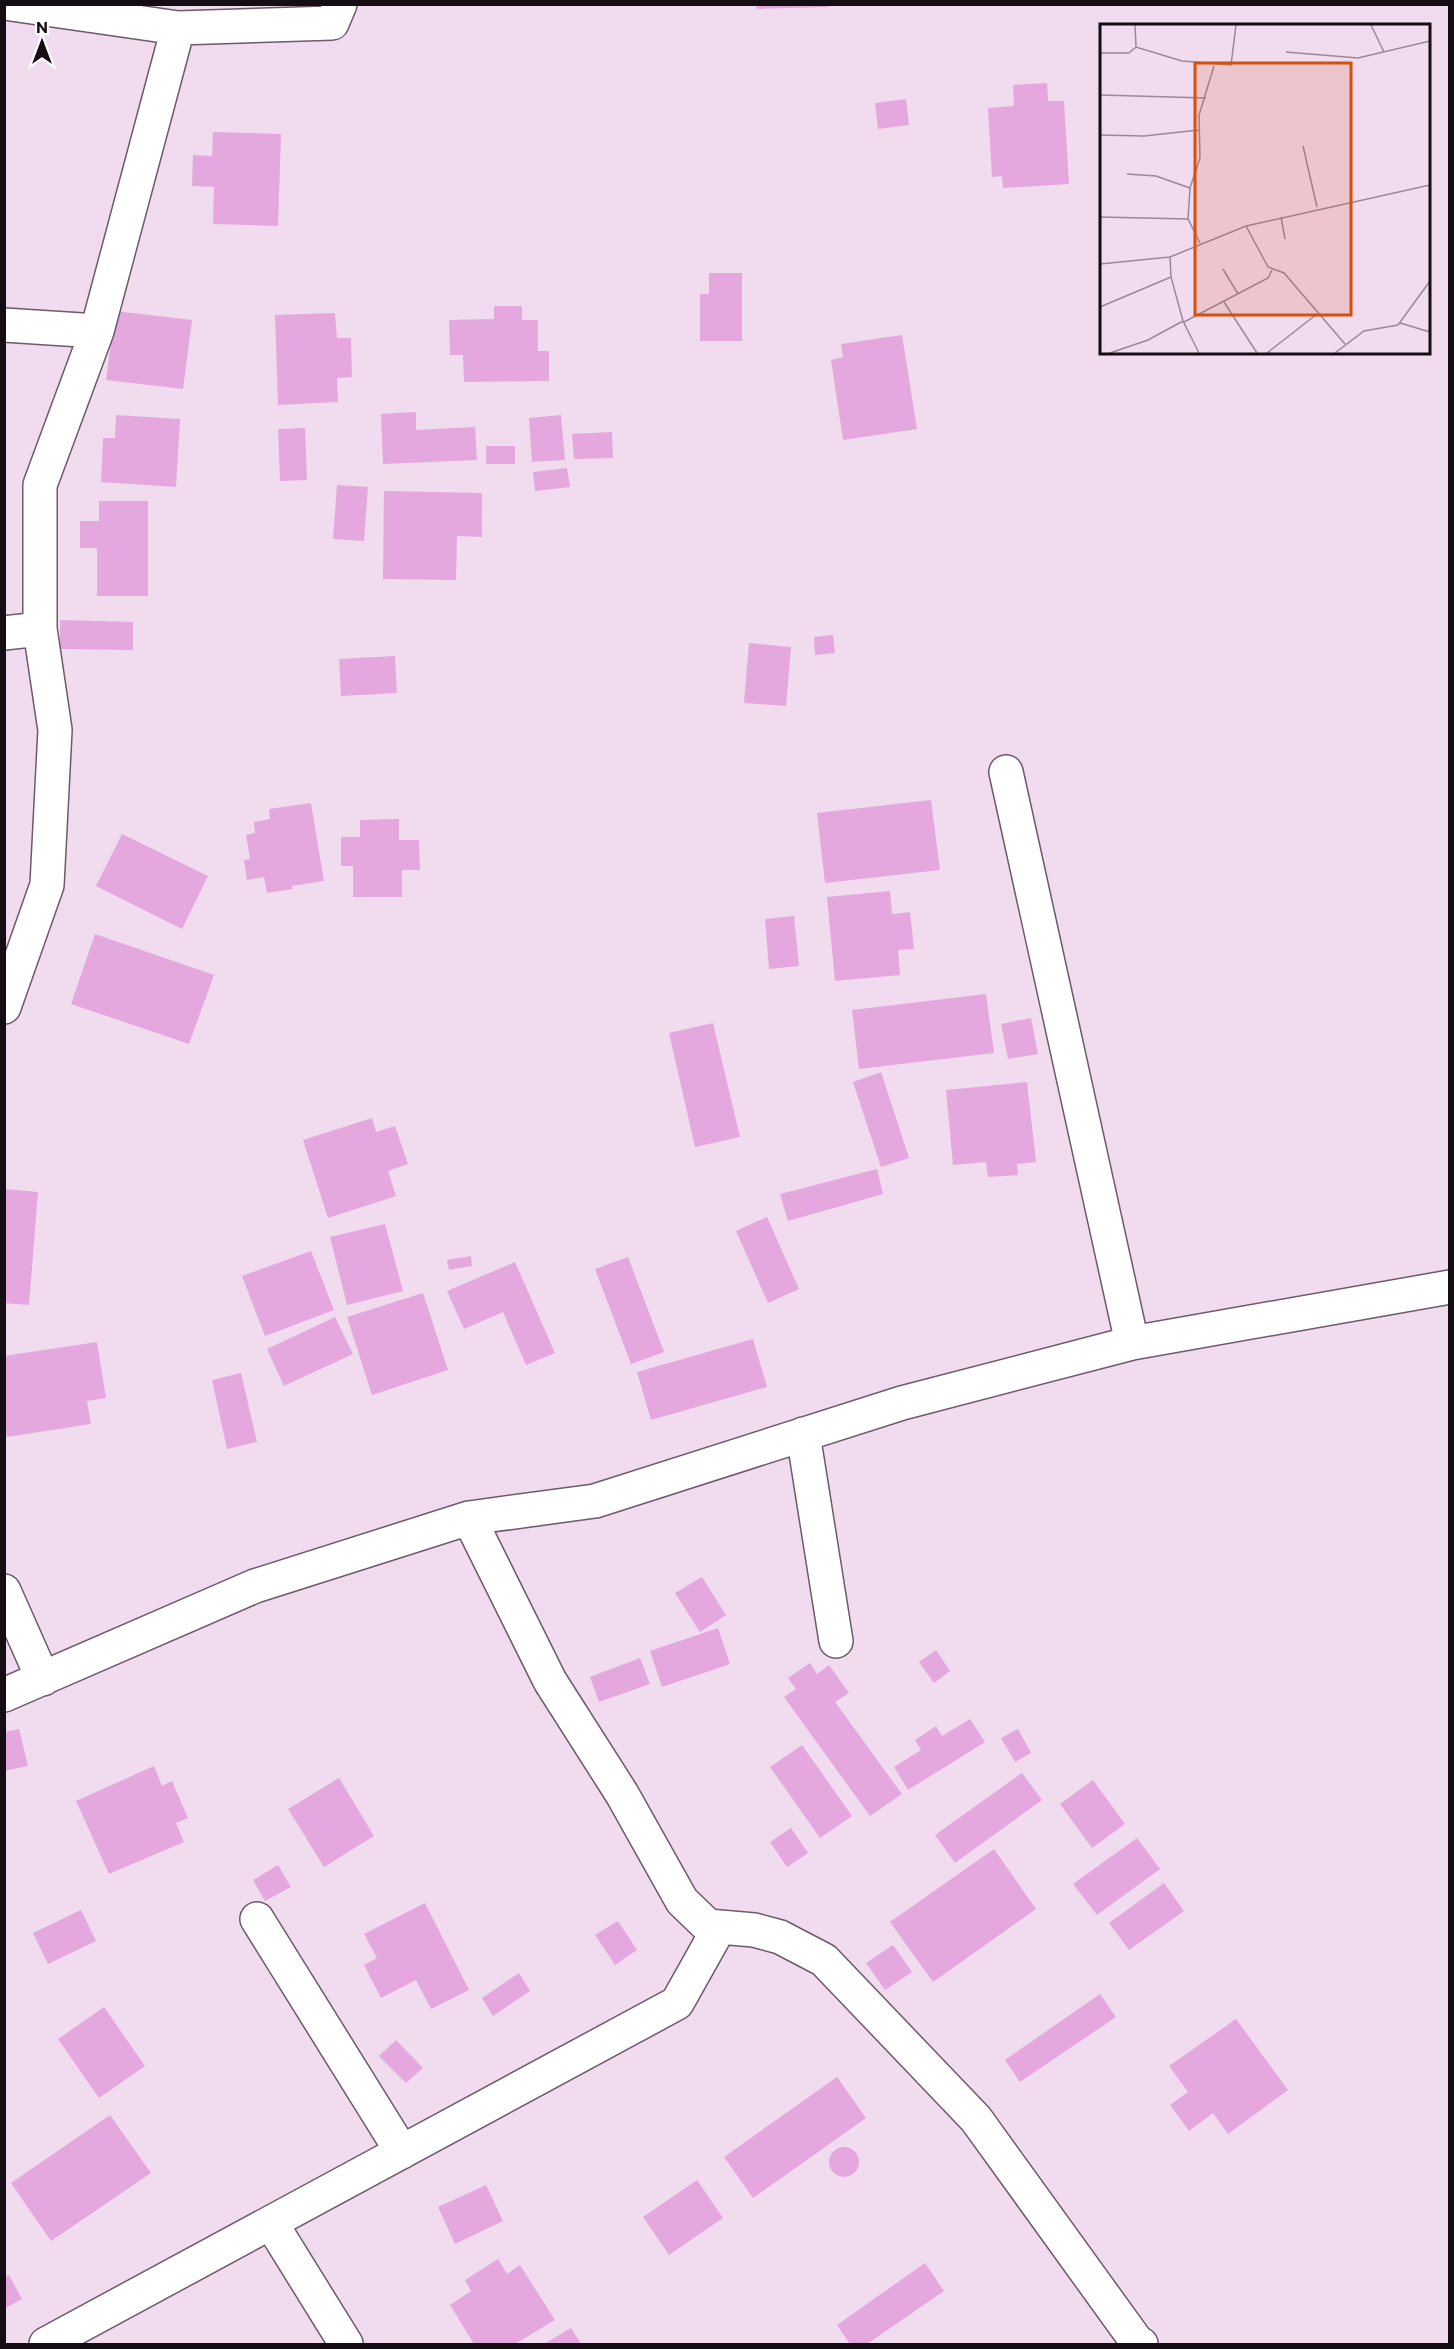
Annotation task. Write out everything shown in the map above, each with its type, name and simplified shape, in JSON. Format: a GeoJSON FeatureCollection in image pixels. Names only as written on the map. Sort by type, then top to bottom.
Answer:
{"type":"FeatureCollection","features":[{"type":"Feature","properties":{"kind":"street"},"geometry":{"type":"LineString","coordinates":[[11,4],[178,28],[332,23],[340,4]]}},
{"type":"Feature","properties":{"kind":"street"},"geometry":{"type":"LineString","coordinates":[[4,1006],[47,885],[55,730],[40,629],[40,484],[97,331],[178,28]]}},
{"type":"Feature","properties":{"kind":"street"},"geometry":{"type":"LineString","coordinates":[[4,325],[97,331]]}},
{"type":"Feature","properties":{"kind":"street"},"geometry":{"type":"LineString","coordinates":[[4,633],[40,629]]}},
{"type":"Feature","properties":{"kind":"street"},"geometry":{"type":"LineString","coordinates":[[1006,772],[1132,1343]]}},
{"type":"Feature","properties":{"kind":"street"},"geometry":{"type":"LineString","coordinates":[[4,1695],[255,1586],[469,1518],[595,1501],[902,1403],[1132,1343],[1449,1287]]}},
{"type":"Feature","properties":{"kind":"street"},"geometry":{"type":"LineString","coordinates":[[803,1434],[836,1641]]}},
{"type":"Feature","properties":{"kind":"street"},"geometry":{"type":"LineString","coordinates":[[469,1518],[550,1681],[622,1794],[682,1901],[708,1926],[754,1930],[780,1937],[824,1960],[976,2119],[1137,2344]]}},
{"type":"Feature","properties":{"kind":"street"},"geometry":{"type":"LineString","coordinates":[[4,1591],[43,1679]]}},
{"type":"Feature","properties":{"kind":"street"},"geometry":{"type":"LineString","coordinates":[[257,1919],[402,2152]]}},
{"type":"Feature","properties":{"kind":"street"},"geometry":{"type":"LineString","coordinates":[[46,2344],[677,2003],[719,1928]]}},
{"type":"Feature","properties":{"kind":"street"},"geometry":{"type":"LineString","coordinates":[[271,2223],[346,2344]]}},
{"type":"Feature","properties":{"kind":"building"},"geometry":{"type":"Polygon","coordinates":[[[756,4],[828,4],[828,7],[757,9],[756,4]]]}},
{"type":"Feature","properties":{"kind":"building"},"geometry":{"type":"Polygon","coordinates":[[[1047,83],[1048,101],[1064,101],[1069,184],[1003,188],[1002,176],[992,177],[988,108],[1014,106],[1013,85],[1047,83]]]}},
{"type":"Feature","properties":{"kind":"building"},"geometry":{"type":"Polygon","coordinates":[[[906,99],[909,125],[878,129],[875,103],[906,99]]]}},
{"type":"Feature","properties":{"kind":"building"},"geometry":{"type":"Polygon","coordinates":[[[213,132],[281,134],[278,226],[213,224],[214,187],[192,186],[193,155],[212,156],[213,132]]]}},
{"type":"Feature","properties":{"kind":"building"},"geometry":{"type":"Polygon","coordinates":[[[709,273],[742,273],[742,341],[700,341],[700,294],[709,294],[709,273]]]}},
{"type":"Feature","properties":{"kind":"building"},"geometry":{"type":"Polygon","coordinates":[[[494,306],[522,306],[522,320],[538,320],[538,351],[549,351],[549,381],[464,382],[463,355],[450,355],[449,320],[494,319],[494,306]]]}},
{"type":"Feature","properties":{"kind":"building"},"geometry":{"type":"Polygon","coordinates":[[[115,311],[192,320],[183,389],[106,380],[115,311]]]}},
{"type":"Feature","properties":{"kind":"building"},"geometry":{"type":"Polygon","coordinates":[[[335,313],[337,338],[351,338],[352,377],[337,378],[338,402],[278,405],[275,315],[335,313]]]}},
{"type":"Feature","properties":{"kind":"building"},"geometry":{"type":"Polygon","coordinates":[[[902,335],[917,429],[843,440],[831,360],[843,357],[841,344],[902,335]]]}},
{"type":"Feature","properties":{"kind":"building"},"geometry":{"type":"Polygon","coordinates":[[[416,412],[416,430],[475,427],[477,460],[383,464],[381,414],[416,412]]]}},
{"type":"Feature","properties":{"kind":"building"},"geometry":{"type":"Polygon","coordinates":[[[116,415],[180,419],[176,487],[101,482],[103,438],[115,438],[116,415]]]}},
{"type":"Feature","properties":{"kind":"building"},"geometry":{"type":"Polygon","coordinates":[[[561,415],[565,460],[532,462],[529,418],[561,415]]]}},
{"type":"Feature","properties":{"kind":"building"},"geometry":{"type":"Polygon","coordinates":[[[305,428],[307,480],[280,481],[278,429],[305,428]]]}},
{"type":"Feature","properties":{"kind":"building"},"geometry":{"type":"Polygon","coordinates":[[[612,432],[613,458],[574,459],[572,434],[612,432]]]}},
{"type":"Feature","properties":{"kind":"building"},"geometry":{"type":"Polygon","coordinates":[[[486,446],[515,446],[515,464],[486,464],[486,446]]]}},
{"type":"Feature","properties":{"kind":"building"},"geometry":{"type":"Polygon","coordinates":[[[567,468],[570,487],[535,491],[533,472],[567,468]]]}},
{"type":"Feature","properties":{"kind":"building"},"geometry":{"type":"Polygon","coordinates":[[[337,485],[368,487],[364,541],[333,539],[337,485]]]}},
{"type":"Feature","properties":{"kind":"building"},"geometry":{"type":"Polygon","coordinates":[[[384,491],[482,493],[482,537],[457,536],[456,580],[383,579],[384,491]]]}},
{"type":"Feature","properties":{"kind":"building"},"geometry":{"type":"Polygon","coordinates":[[[99,501],[148,501],[148,596],[97,596],[97,548],[80,548],[80,521],[99,521],[99,501]]]}},
{"type":"Feature","properties":{"kind":"building"},"geometry":{"type":"Polygon","coordinates":[[[60,620],[133,622],[133,650],[60,649],[60,620]]]}},
{"type":"Feature","properties":{"kind":"building"},"geometry":{"type":"Polygon","coordinates":[[[833,635],[835,653],[815,655],[814,637],[833,635]]]}},
{"type":"Feature","properties":{"kind":"building"},"geometry":{"type":"Polygon","coordinates":[[[749,643],[791,647],[786,706],[744,703],[749,643]]]}},
{"type":"Feature","properties":{"kind":"building"},"geometry":{"type":"Polygon","coordinates":[[[395,656],[397,693],[341,696],[339,659],[395,656]]]}},
{"type":"Feature","properties":{"kind":"building"},"geometry":{"type":"Polygon","coordinates":[[[931,800],[940,870],[825,883],[817,813],[931,800]]]}},
{"type":"Feature","properties":{"kind":"building"},"geometry":{"type":"Polygon","coordinates":[[[311,803],[324,881],[267,893],[264,877],[247,880],[244,860],[250,859],[246,835],[255,833],[254,822],[270,819],[269,809],[311,803]]]}},
{"type":"Feature","properties":{"kind":"building"},"geometry":{"type":"Polygon","coordinates":[[[399,819],[399,840],[419,840],[420,870],[402,870],[402,897],[353,897],[353,866],[341,866],[341,837],[360,837],[360,820],[399,819]]]}},
{"type":"Feature","properties":{"kind":"building"},"geometry":{"type":"Polygon","coordinates":[[[122,834],[208,876],[182,929],[96,886],[122,834]]]}},
{"type":"Feature","properties":{"kind":"building"},"geometry":{"type":"Polygon","coordinates":[[[890,891],[892,914],[910,912],[914,949],[898,950],[900,975],[835,981],[827,897],[890,891]]]}},
{"type":"Feature","properties":{"kind":"building"},"geometry":{"type":"Polygon","coordinates":[[[794,916],[799,966],[769,969],[765,919],[794,916]]]}},
{"type":"Feature","properties":{"kind":"building"},"geometry":{"type":"Polygon","coordinates":[[[95,934],[214,975],[189,1044],[71,1004],[95,934]]]}},
{"type":"Feature","properties":{"kind":"building"},"geometry":{"type":"Polygon","coordinates":[[[986,994],[994,1053],[859,1069],[852,1010],[986,994]]]}},
{"type":"Feature","properties":{"kind":"building"},"geometry":{"type":"Polygon","coordinates":[[[1031,1018],[1038,1054],[1008,1059],[1001,1024],[1031,1018]]]}},
{"type":"Feature","properties":{"kind":"building"},"geometry":{"type":"Polygon","coordinates":[[[713,1023],[740,1137],[695,1147],[669,1033],[713,1023]]]}},
{"type":"Feature","properties":{"kind":"building"},"geometry":{"type":"Polygon","coordinates":[[[881,1072],[909,1158],[881,1167],[853,1082],[881,1072]]]}},
{"type":"Feature","properties":{"kind":"building"},"geometry":{"type":"Polygon","coordinates":[[[1027,1082],[1036,1162],[1017,1164],[1018,1175],[988,1177],[986,1162],[953,1165],[946,1090],[1027,1082]]]}},
{"type":"Feature","properties":{"kind":"building"},"geometry":{"type":"Polygon","coordinates":[[[372,1118],[376,1132],[395,1126],[408,1164],[388,1171],[396,1196],[328,1218],[303,1140],[372,1118]]]}},
{"type":"Feature","properties":{"kind":"building"},"geometry":{"type":"Polygon","coordinates":[[[877,1169],[883,1194],[788,1221],[780,1194],[877,1169]]]}},
{"type":"Feature","properties":{"kind":"building"},"geometry":{"type":"Polygon","coordinates":[[[4,1189],[38,1192],[29,1305],[4,1303],[4,1189]]]}},
{"type":"Feature","properties":{"kind":"building"},"geometry":{"type":"Polygon","coordinates":[[[767,1217],[799,1289],[768,1303],[736,1231],[767,1217]]]}},
{"type":"Feature","properties":{"kind":"building"},"geometry":{"type":"Polygon","coordinates":[[[385,1224],[403,1291],[347,1305],[330,1237],[385,1224]]]}},
{"type":"Feature","properties":{"kind":"building"},"geometry":{"type":"Polygon","coordinates":[[[311,1251],[334,1310],[265,1336],[242,1276],[311,1251]]]}},
{"type":"Feature","properties":{"kind":"building"},"geometry":{"type":"Polygon","coordinates":[[[471,1256],[472,1266],[449,1270],[447,1260],[471,1256]]]}},
{"type":"Feature","properties":{"kind":"building"},"geometry":{"type":"Polygon","coordinates":[[[628,1257],[664,1352],[631,1364],[595,1269],[628,1257]]]}},
{"type":"Feature","properties":{"kind":"building"},"geometry":{"type":"Polygon","coordinates":[[[515,1262],[555,1353],[526,1365],[503,1312],[464,1329],[447,1291],[515,1262]]]}},
{"type":"Feature","properties":{"kind":"building"},"geometry":{"type":"Polygon","coordinates":[[[423,1293],[448,1370],[372,1395],[347,1317],[423,1293]]]}},
{"type":"Feature","properties":{"kind":"building"},"geometry":{"type":"Polygon","coordinates":[[[335,1317],[353,1354],[284,1386],[267,1349],[335,1317]]]}},
{"type":"Feature","properties":{"kind":"building"},"geometry":{"type":"Polygon","coordinates":[[[753,1339],[767,1387],[651,1420],[637,1372],[753,1339]]]}},
{"type":"Feature","properties":{"kind":"building"},"geometry":{"type":"Polygon","coordinates":[[[97,1342],[106,1398],[87,1401],[91,1424],[7,1437],[4,1424],[4,1356],[97,1342]]]}},
{"type":"Feature","properties":{"kind":"building"},"geometry":{"type":"Polygon","coordinates":[[[241,1373],[257,1442],[227,1449],[212,1380],[241,1373]]]}},
{"type":"Feature","properties":{"kind":"building"},"geometry":{"type":"Polygon","coordinates":[[[702,1577],[726,1615],[700,1632],[675,1593],[702,1577]]]}},
{"type":"Feature","properties":{"kind":"building"},"geometry":{"type":"Polygon","coordinates":[[[718,1628],[730,1664],[662,1687],[650,1651],[718,1628]]]}},
{"type":"Feature","properties":{"kind":"building"},"geometry":{"type":"Polygon","coordinates":[[[936,1650],[950,1671],[934,1683],[919,1662],[936,1650]]]}},
{"type":"Feature","properties":{"kind":"building"},"geometry":{"type":"Polygon","coordinates":[[[640,1658],[650,1684],[599,1702],[590,1677],[640,1658]]]}},
{"type":"Feature","properties":{"kind":"building"},"geometry":{"type":"Polygon","coordinates":[[[810,1663],[817,1674],[829,1665],[849,1693],[835,1702],[902,1794],[870,1816],[784,1697],[796,1689],[788,1678],[810,1663]]]}},
{"type":"Feature","properties":{"kind":"building"},"geometry":{"type":"Polygon","coordinates":[[[970,1719],[985,1742],[908,1790],[894,1767],[921,1750],[915,1740],[936,1726],[942,1736],[970,1719]]]}},
{"type":"Feature","properties":{"kind":"building"},"geometry":{"type":"Polygon","coordinates":[[[19,1729],[28,1766],[4,1771],[4,1732],[19,1729]]]}},
{"type":"Feature","properties":{"kind":"building"},"geometry":{"type":"Polygon","coordinates":[[[1018,1729],[1031,1753],[1015,1762],[1001,1738],[1018,1729]]]}},
{"type":"Feature","properties":{"kind":"building"},"geometry":{"type":"Polygon","coordinates":[[[802,1745],[852,1816],[820,1838],[770,1767],[802,1745]]]}},
{"type":"Feature","properties":{"kind":"building"},"geometry":{"type":"Polygon","coordinates":[[[154,1766],[162,1786],[172,1781],[188,1818],[176,1823],[184,1842],[109,1874],[76,1801],[154,1766]]]}},
{"type":"Feature","properties":{"kind":"building"},"geometry":{"type":"Polygon","coordinates":[[[1022,1773],[1042,1800],[955,1863],[935,1835],[1022,1773]]]}},
{"type":"Feature","properties":{"kind":"building"},"geometry":{"type":"Polygon","coordinates":[[[339,1778],[374,1836],[324,1867],[288,1809],[339,1778]]]}},
{"type":"Feature","properties":{"kind":"building"},"geometry":{"type":"Polygon","coordinates":[[[1093,1780],[1125,1824],[1092,1848],[1060,1804],[1093,1780]]]}},
{"type":"Feature","properties":{"kind":"building"},"geometry":{"type":"Polygon","coordinates":[[[791,1828],[808,1853],[787,1867],[770,1842],[791,1828]]]}},
{"type":"Feature","properties":{"kind":"building"},"geometry":{"type":"Polygon","coordinates":[[[1137,1838],[1160,1869],[1097,1915],[1073,1884],[1137,1838]]]}},
{"type":"Feature","properties":{"kind":"building"},"geometry":{"type":"Polygon","coordinates":[[[994,1849],[1036,1909],[933,1982],[890,1922],[994,1849]]]}},
{"type":"Feature","properties":{"kind":"building"},"geometry":{"type":"Polygon","coordinates":[[[278,1865],[291,1887],[265,1901],[253,1880],[278,1865]]]}},
{"type":"Feature","properties":{"kind":"building"},"geometry":{"type":"Polygon","coordinates":[[[1164,1883],[1184,1911],[1129,1950],[1109,1923],[1164,1883]]]}},
{"type":"Feature","properties":{"kind":"building"},"geometry":{"type":"Polygon","coordinates":[[[425,1903],[469,1990],[431,2009],[416,1980],[381,1998],[364,1965],[377,1958],[364,1934],[425,1903]]]}},
{"type":"Feature","properties":{"kind":"building"},"geometry":{"type":"Polygon","coordinates":[[[81,1910],[96,1941],[48,1964],[33,1933],[81,1910]]]}},
{"type":"Feature","properties":{"kind":"building"},"geometry":{"type":"Polygon","coordinates":[[[618,1921],[637,1950],[615,1965],[595,1935],[618,1921]]]}},
{"type":"Feature","properties":{"kind":"building"},"geometry":{"type":"Polygon","coordinates":[[[893,1945],[912,1972],[885,1990],[866,1963],[893,1945]]]}},
{"type":"Feature","properties":{"kind":"building"},"geometry":{"type":"Polygon","coordinates":[[[519,1973],[530,1991],[493,2016],[482,1998],[519,1973]]]}},
{"type":"Feature","properties":{"kind":"building"},"geometry":{"type":"Polygon","coordinates":[[[1100,1994],[1116,2017],[1020,2082],[1005,2060],[1100,1994]]]}},
{"type":"Feature","properties":{"kind":"building"},"geometry":{"type":"Polygon","coordinates":[[[104,2007],[145,2066],[99,2098],[58,2039],[104,2007]]]}},
{"type":"Feature","properties":{"kind":"building"},"geometry":{"type":"Polygon","coordinates":[[[1236,2019],[1288,2090],[1228,2134],[1213,2113],[1189,2131],[1170,2105],[1188,2092],[1169,2066],[1236,2019]]]}},
{"type":"Feature","properties":{"kind":"building"},"geometry":{"type":"Polygon","coordinates":[[[396,2040],[423,2068],[406,2083],[379,2056],[396,2040]]]}},
{"type":"Feature","properties":{"kind":"building"},"geometry":{"type":"Polygon","coordinates":[[[837,2077],[866,2118],[753,2198],[724,2157],[837,2077]]]}},
{"type":"Feature","properties":{"kind":"building"},"geometry":{"type":"Polygon","coordinates":[[[110,2115],[151,2173],[51,2241],[11,2183],[110,2115]]]}},
{"type":"Feature","properties":{"kind":"building"},"geometry":{"type":"Polygon","coordinates":[[[844,2147],[850,2148],[858,2156],[858,2168],[850,2176],[844,2177],[838,2176],[830,2168],[829,2162],[830,2156],[838,2148],[844,2147]]]}},
{"type":"Feature","properties":{"kind":"building"},"geometry":{"type":"Polygon","coordinates":[[[697,2180],[723,2218],[669,2255],[643,2217],[697,2180]]]}},
{"type":"Feature","properties":{"kind":"building"},"geometry":{"type":"Polygon","coordinates":[[[486,2185],[503,2221],[455,2244],[438,2207],[486,2185]]]}},
{"type":"Feature","properties":{"kind":"building"},"geometry":{"type":"Polygon","coordinates":[[[498,2259],[507,2274],[520,2265],[555,2320],[515,2344],[474,2344],[450,2305],[471,2291],[465,2280],[498,2259]]]}},
{"type":"Feature","properties":{"kind":"building"},"geometry":{"type":"Polygon","coordinates":[[[925,2263],[944,2291],[867,2344],[850,2344],[837,2325],[925,2263]]]}},
{"type":"Feature","properties":{"kind":"building"},"geometry":{"type":"Polygon","coordinates":[[[9,2275],[22,2299],[4,2309],[4,2277],[9,2275]]]}},
{"type":"Feature","properties":{"kind":"building"},"geometry":{"type":"Polygon","coordinates":[[[571,2328],[581,2344],[544,2344],[571,2328]]]}}]}
